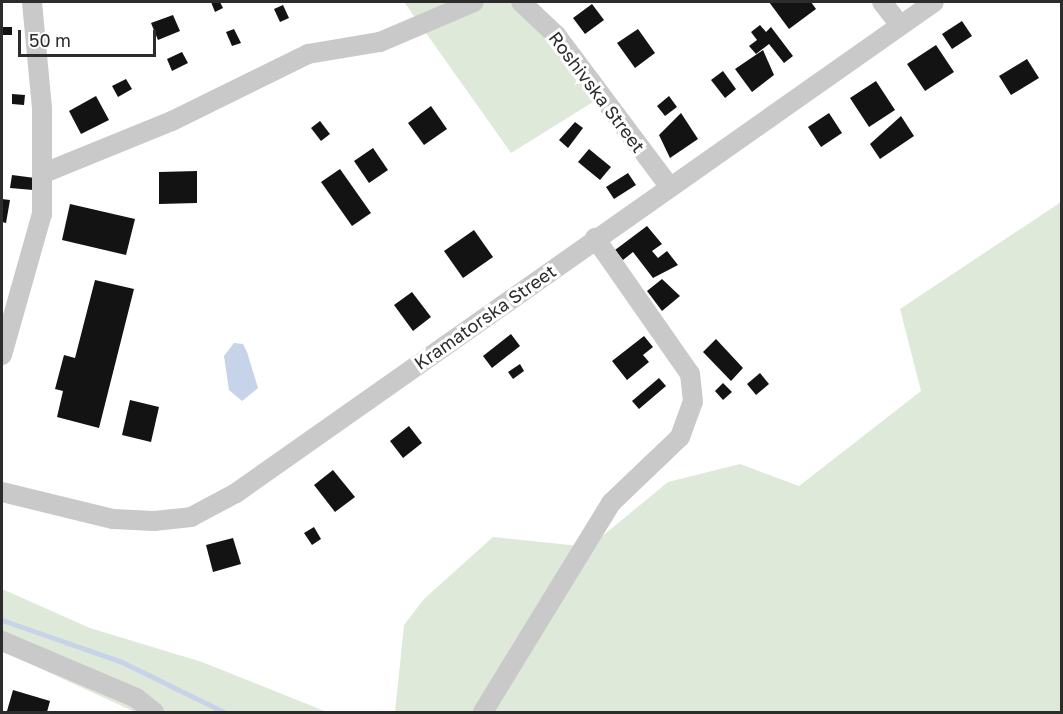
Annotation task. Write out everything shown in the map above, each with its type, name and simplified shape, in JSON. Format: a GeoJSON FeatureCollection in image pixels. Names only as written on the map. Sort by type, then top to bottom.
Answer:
{"type":"FeatureCollection","features":[{"type":"Feature","properties":{"kind":"street"},"geometry":{"type":"LineString","coordinates":[[2,355],[42,214],[44,173],[32,2]]}},
{"type":"Feature","properties":{"kind":"street"},"geometry":{"type":"LineString","coordinates":[[44,173],[172,121],[309,54],[380,42],[474,2]]}},
{"type":"Feature","properties":{"kind":"street","name":"Roshivska Street"},"geometry":{"type":"LineString","coordinates":[[521,2],[556,35],[669,186]]}},
{"type":"Feature","properties":{"kind":"street"},"geometry":{"type":"LineString","coordinates":[[882,2],[900,25]]}},
{"type":"Feature","properties":{"kind":"street","name":"Kramatorska Street"},"geometry":{"type":"LineString","coordinates":[[2,492],[113,519],[191,517],[236,493],[595,238],[934,2]]}},
{"type":"Feature","properties":{"kind":"street"},"geometry":{"type":"LineString","coordinates":[[483,712],[610,503],[680,437],[693,402],[690,374],[595,238]]}},
{"type":"Feature","properties":{"kind":"street"},"geometry":{"type":"LineString","coordinates":[[2,642],[136,698],[154,712]]}},
{"type":"Feature","properties":{"kind":"green space"},"geometry":{"type":"Polygon","coordinates":[[[404,2],[535,2],[561,27],[606,94],[511,153],[404,2]]]}},
{"type":"Feature","properties":{"kind":"green space"},"geometry":{"type":"Polygon","coordinates":[[[1061,202],[1061,712],[395,712],[404,625],[424,599],[493,537],[589,547],[668,482],[740,464],[799,486],[921,391],[900,309],[1061,202]]]}},
{"type":"Feature","properties":{"kind":"green space"},"geometry":{"type":"Polygon","coordinates":[[[2,589],[90,628],[202,662],[327,712],[135,712],[2,651],[2,589]]]}},
{"type":"Feature","properties":{"kind":"water"},"geometry":{"type":"Polygon","coordinates":[[[234,343],[243,344],[258,388],[242,401],[229,390],[224,356],[234,343]]]}},
{"type":"Feature","properties":{"kind":"building"},"geometry":{"type":"Polygon","coordinates":[[[211,2],[220,2],[223,8],[215,12],[211,2]]]}},
{"type":"Feature","properties":{"kind":"building"},"geometry":{"type":"Polygon","coordinates":[[[769,2],[811,2],[816,9],[789,29],[769,2]]]}},
{"type":"Feature","properties":{"kind":"building"},"geometry":{"type":"Polygon","coordinates":[[[592,4],[604,20],[585,34],[573,18],[592,4]]]}},
{"type":"Feature","properties":{"kind":"building"},"geometry":{"type":"Polygon","coordinates":[[[283,5],[289,18],[280,22],[274,9],[283,5]]]}},
{"type":"Feature","properties":{"kind":"building"},"geometry":{"type":"Polygon","coordinates":[[[173,15],[180,31],[158,40],[151,23],[173,15]]]}},
{"type":"Feature","properties":{"kind":"building"},"geometry":{"type":"Polygon","coordinates":[[[962,21],[972,36],[952,49],[942,34],[962,21]]]}},
{"type":"Feature","properties":{"kind":"building"},"geometry":{"type":"Polygon","coordinates":[[[760,25],[766,32],[771,27],[793,56],[784,63],[769,44],[756,54],[749,46],[757,40],[751,32],[760,25]]]}},
{"type":"Feature","properties":{"kind":"building"},"geometry":{"type":"Polygon","coordinates":[[[2,27],[12,27],[12,35],[2,35],[2,27]]]}},
{"type":"Feature","properties":{"kind":"building"},"geometry":{"type":"Polygon","coordinates":[[[234,29],[241,43],[232,46],[226,32],[234,29]]]}},
{"type":"Feature","properties":{"kind":"building"},"geometry":{"type":"Polygon","coordinates":[[[638,29],[655,53],[635,68],[617,43],[638,29]]]}},
{"type":"Feature","properties":{"kind":"building"},"geometry":{"type":"Polygon","coordinates":[[[936,45],[954,72],[925,91],[907,64],[936,45]]]}},
{"type":"Feature","properties":{"kind":"building"},"geometry":{"type":"Polygon","coordinates":[[[763,50],[774,75],[752,92],[735,69],[763,50]]]}},
{"type":"Feature","properties":{"kind":"building"},"geometry":{"type":"Polygon","coordinates":[[[182,52],[188,63],[172,71],[167,59],[182,52]]]}},
{"type":"Feature","properties":{"kind":"building"},"geometry":{"type":"Polygon","coordinates":[[[1027,59],[1039,78],[1011,95],[999,76],[1027,59]]]}},
{"type":"Feature","properties":{"kind":"building"},"geometry":{"type":"Polygon","coordinates":[[[723,71],[736,89],[725,98],[711,80],[723,71]]]}},
{"type":"Feature","properties":{"kind":"building"},"geometry":{"type":"Polygon","coordinates":[[[126,79],[132,89],[118,97],[112,86],[126,79]]]}},
{"type":"Feature","properties":{"kind":"building"},"geometry":{"type":"Polygon","coordinates":[[[876,81],[895,110],[869,127],[850,98],[876,81]]]}},
{"type":"Feature","properties":{"kind":"building"},"geometry":{"type":"Polygon","coordinates":[[[12,94],[25,95],[24,105],[12,104],[12,94]]]}},
{"type":"Feature","properties":{"kind":"building"},"geometry":{"type":"Polygon","coordinates":[[[96,96],[109,120],[81,134],[69,111],[96,96]]]}},
{"type":"Feature","properties":{"kind":"building"},"geometry":{"type":"Polygon","coordinates":[[[669,96],[677,107],[665,116],[657,106],[669,96]]]}},
{"type":"Feature","properties":{"kind":"building"},"geometry":{"type":"Polygon","coordinates":[[[431,106],[447,129],[424,145],[408,123],[431,106]]]}},
{"type":"Feature","properties":{"kind":"building"},"geometry":{"type":"Polygon","coordinates":[[[681,113],[698,139],[670,158],[659,135],[681,113]]]}},
{"type":"Feature","properties":{"kind":"building"},"geometry":{"type":"Polygon","coordinates":[[[829,113],[842,133],[821,147],[808,127],[829,113]]]}},
{"type":"Feature","properties":{"kind":"building"},"geometry":{"type":"Polygon","coordinates":[[[901,116],[914,136],[880,159],[870,144],[901,116]]]}},
{"type":"Feature","properties":{"kind":"building"},"geometry":{"type":"Polygon","coordinates":[[[320,121],[330,134],[321,141],[311,128],[320,121]]]}},
{"type":"Feature","properties":{"kind":"building"},"geometry":{"type":"Polygon","coordinates":[[[575,122],[583,128],[568,148],[559,140],[575,122]]]}},
{"type":"Feature","properties":{"kind":"building"},"geometry":{"type":"Polygon","coordinates":[[[373,148],[388,170],[369,183],[354,161],[373,148]]]}},
{"type":"Feature","properties":{"kind":"building"},"geometry":{"type":"Polygon","coordinates":[[[589,149],[611,167],[600,180],[578,162],[589,149]]]}},
{"type":"Feature","properties":{"kind":"building"},"geometry":{"type":"Polygon","coordinates":[[[340,169],[371,213],[352,226],[321,182],[340,169]]]}},
{"type":"Feature","properties":{"kind":"building"},"geometry":{"type":"Polygon","coordinates":[[[197,171],[197,203],[159,204],[159,172],[197,171]]]}},
{"type":"Feature","properties":{"kind":"building"},"geometry":{"type":"Polygon","coordinates":[[[628,173],[636,185],[614,199],[606,187],[628,173]]]}},
{"type":"Feature","properties":{"kind":"building"},"geometry":{"type":"Polygon","coordinates":[[[12,175],[35,178],[33,190],[10,188],[12,175]]]}},
{"type":"Feature","properties":{"kind":"building"},"geometry":{"type":"Polygon","coordinates":[[[2,199],[10,200],[6,223],[2,222],[2,199]]]}},
{"type":"Feature","properties":{"kind":"building"},"geometry":{"type":"Polygon","coordinates":[[[70,204],[135,219],[126,255],[62,240],[70,204]]]}},
{"type":"Feature","properties":{"kind":"building"},"geometry":{"type":"Polygon","coordinates":[[[647,226],[662,244],[652,251],[658,258],[667,251],[678,265],[653,278],[633,252],[623,260],[615,250],[647,226]]]}},
{"type":"Feature","properties":{"kind":"building"},"geometry":{"type":"Polygon","coordinates":[[[474,230],[493,257],[463,278],[444,251],[474,230]]]}},
{"type":"Feature","properties":{"kind":"building"},"geometry":{"type":"Polygon","coordinates":[[[662,279],[680,296],[662,311],[647,291],[662,279]]]}},
{"type":"Feature","properties":{"kind":"building"},"geometry":{"type":"Polygon","coordinates":[[[95,280],[134,289],[99,428],[57,417],[63,391],[55,389],[64,355],[75,358],[95,280]]]}},
{"type":"Feature","properties":{"kind":"building"},"geometry":{"type":"Polygon","coordinates":[[[412,292],[431,317],[413,331],[394,305],[412,292]]]}},
{"type":"Feature","properties":{"kind":"building"},"geometry":{"type":"Polygon","coordinates":[[[511,334],[520,346],[492,368],[483,356],[511,334]]]}},
{"type":"Feature","properties":{"kind":"building"},"geometry":{"type":"Polygon","coordinates":[[[644,336],[653,347],[643,355],[649,362],[627,380],[612,361],[644,336]]]}},
{"type":"Feature","properties":{"kind":"building"},"geometry":{"type":"Polygon","coordinates":[[[716,339],[743,368],[731,381],[703,352],[716,339]]]}},
{"type":"Feature","properties":{"kind":"building"},"geometry":{"type":"Polygon","coordinates":[[[520,364],[524,371],[513,379],[508,372],[520,364]]]}},
{"type":"Feature","properties":{"kind":"building"},"geometry":{"type":"Polygon","coordinates":[[[760,373],[769,384],[756,395],[747,384],[760,373]]]}},
{"type":"Feature","properties":{"kind":"building"},"geometry":{"type":"Polygon","coordinates":[[[659,378],[666,386],[639,409],[632,401],[659,378]]]}},
{"type":"Feature","properties":{"kind":"building"},"geometry":{"type":"Polygon","coordinates":[[[723,383],[732,392],[723,400],[715,391],[723,383]]]}},
{"type":"Feature","properties":{"kind":"building"},"geometry":{"type":"Polygon","coordinates":[[[130,400],[159,407],[151,442],[122,435],[130,400]]]}},
{"type":"Feature","properties":{"kind":"building"},"geometry":{"type":"Polygon","coordinates":[[[409,426],[422,443],[403,458],[390,441],[409,426]]]}},
{"type":"Feature","properties":{"kind":"building"},"geometry":{"type":"Polygon","coordinates":[[[333,470],[355,497],[335,512],[314,485],[333,470]]]}},
{"type":"Feature","properties":{"kind":"building"},"geometry":{"type":"Polygon","coordinates":[[[314,527],[321,539],[312,545],[304,533],[314,527]]]}},
{"type":"Feature","properties":{"kind":"building"},"geometry":{"type":"Polygon","coordinates":[[[233,538],[241,564],[213,572],[206,545],[233,538]]]}},
{"type":"Feature","properties":{"kind":"building"},"geometry":{"type":"Polygon","coordinates":[[[13,690],[50,701],[47,712],[7,711],[13,690]]]}},
{"type":"Feature","properties":{"kind":"waterway"},"geometry":{"type":"LineString","coordinates":[[2,620],[122,662],[224,712]]}}]}
